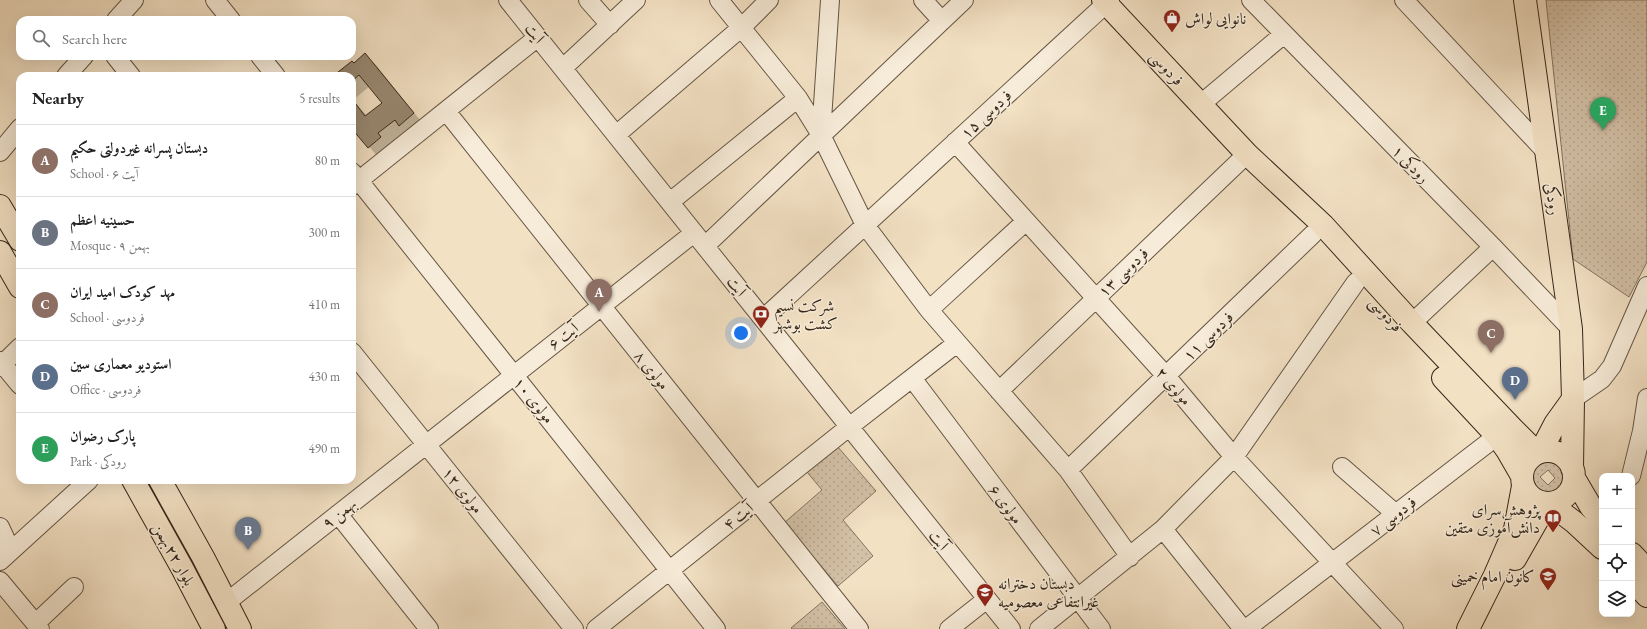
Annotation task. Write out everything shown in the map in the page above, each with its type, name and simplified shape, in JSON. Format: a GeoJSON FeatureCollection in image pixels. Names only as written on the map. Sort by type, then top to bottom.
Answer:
{"type":"FeatureCollection","features":[{"type":"Feature","properties":{"kind":"main road","name":"رودکی"},"geometry":{"type":"LineString","coordinates":[[1525,0],[1571,329],[1573,473]]}},
{"type":"Feature","properties":{"kind":"main road","name":"فردوسی"},"geometry":{"type":"LineString","coordinates":[[1106,1],[1247,154],[1313,234],[1497,436],[1507,450],[1522,481]]}},
{"type":"Feature","properties":{"kind":"main road","name":"فردوسی"},"geometry":{"type":"LineString","coordinates":[[1247,154],[1323,225],[1412,323],[1513,429],[1539,452]]}},
{"type":"Feature","properties":{"kind":"main road"},"geometry":{"type":"LineString","coordinates":[[0,206],[16,233]]}},
{"type":"Feature","properties":{"kind":"main road"},"geometry":{"type":"LineString","coordinates":[[0,252],[16,280]]}},
{"type":"Feature","properties":{"kind":"main road"},"geometry":{"type":"LineString","coordinates":[[1539,452],[1555,424],[1573,399]]}},
{"type":"Feature","properties":{"kind":"main road"},"geometry":{"type":"LineString","coordinates":[[1468,629],[1495,575],[1515,528],[1524,466],[1529,458],[1539,452],[1550,451],[1560,453],[1567,459],[1591,507],[1599,516]]}},
{"type":"Feature","properties":{"kind":"main road"},"geometry":{"type":"LineString","coordinates":[[1478,629],[1503,579],[1548,503],[1559,500],[1566,495],[1572,487],[1573,473]]}},
{"type":"Feature","properties":{"kind":"main road"},"geometry":{"type":"LineString","coordinates":[[1522,481],[1529,495],[1537,500],[1548,503],[1574,522],[1599,545]]}},
{"type":"Feature","properties":{"kind":"main road","name":"بلوار ۲۲بهمن"},"geometry":{"type":"LineString","coordinates":[[135,484],[214,629]]}},
{"type":"Feature","properties":{"kind":"main road"},"geometry":{"type":"LineString","coordinates":[[150,510],[164,487]]}},
{"type":"Feature","properties":{"kind":"main road","name":"بلوار ۲۲بهمن"},"geometry":{"type":"LineString","coordinates":[[164,487],[227,602],[240,629]]}},
{"type":"Feature","properties":{"kind":"main road"},"geometry":{"type":"LineString","coordinates":[[1635,557],[1647,570]]}},
{"type":"Feature","properties":{"kind":"main road"},"geometry":{"type":"LineString","coordinates":[[1633,581],[1647,596]]}},
{"type":"Feature","properties":{"kind":"street"},"geometry":{"type":"LineString","coordinates":[[120,16],[134,0]]}},
{"type":"Feature","properties":{"kind":"street"},"geometry":{"type":"LineString","coordinates":[[215,0],[228,16]]}},
{"type":"Feature","properties":{"kind":"street","name":"آیت"},"geometry":{"type":"LineString","coordinates":[[508,0],[1011,629]]}},
{"type":"Feature","properties":{"kind":"street"},"geometry":{"type":"LineString","coordinates":[[588,0],[610,25]]}},
{"type":"Feature","properties":{"kind":"street"},"geometry":{"type":"LineString","coordinates":[[563,68],[636,0]]}},
{"type":"Feature","properties":{"kind":"street"},"geometry":{"type":"LineString","coordinates":[[719,0],[798,98],[821,135],[866,225],[929,310],[1068,470],[1130,557]]}},
{"type":"Feature","properties":{"kind":"street"},"geometry":{"type":"LineString","coordinates":[[616,135],[742,27],[769,0]]}},
{"type":"Feature","properties":{"kind":"street"},"geometry":{"type":"LineString","coordinates":[[821,135],[830,0]]}},
{"type":"Feature","properties":{"kind":"street"},"geometry":{"type":"LineString","coordinates":[[923,0],[942,21]]}},
{"type":"Feature","properties":{"kind":"street","name":"آیت ۶"},"geometry":{"type":"LineString","coordinates":[[470,410],[602,306],[700,240],[821,135],[964,0]]}},
{"type":"Feature","properties":{"kind":"street","name":"رودکی ۱"},"geometry":{"type":"LineString","coordinates":[[1251,0],[1493,247],[1571,329]]}},
{"type":"Feature","properties":{"kind":"street"},"geometry":{"type":"LineString","coordinates":[[1404,0],[1547,153]]}},
{"type":"Feature","properties":{"kind":"street","name":"فردوسی ۱۵"},"geometry":{"type":"LineString","coordinates":[[763,319],[1106,1]]}},
{"type":"Feature","properties":{"kind":"street"},"geometry":{"type":"LineString","coordinates":[[1201,104],[1284,34]]}},
{"type":"Feature","properties":{"kind":"street"},"geometry":{"type":"LineString","coordinates":[[356,178],[446,111],[538,37]]}},
{"type":"Feature","properties":{"kind":"street"},"geometry":{"type":"LineString","coordinates":[[70,72],[80,60]]}},
{"type":"Feature","properties":{"kind":"street"},"geometry":{"type":"LineString","coordinates":[[118,60],[128,72]]}},
{"type":"Feature","properties":{"kind":"street"},"geometry":{"type":"LineString","coordinates":[[263,60],[273,72]]}},
{"type":"Feature","properties":{"kind":"street"},"geometry":{"type":"LineString","coordinates":[[670,202],[798,98]]}},
{"type":"Feature","properties":{"kind":"street","name":"مولوی ۸"},"geometry":{"type":"LineString","coordinates":[[446,111],[859,629]]}},
{"type":"Feature","properties":{"kind":"street"},"geometry":{"type":"LineString","coordinates":[[0,152],[16,133]]}},
{"type":"Feature","properties":{"kind":"street","name":"مولوی ۲"},"geometry":{"type":"LineString","coordinates":[[955,142],[1166,376],[1234,457],[1394,629]]}},
{"type":"Feature","properties":{"kind":"street","name":"فردوسی ۱۳"},"geometry":{"type":"LineString","coordinates":[[1000,390],[1247,154]]}},
{"type":"Feature","properties":{"kind":"street","name":"مولوی ۱۰"},"geometry":{"type":"LineString","coordinates":[[356,181],[514,375],[716,629]]}},
{"type":"Feature","properties":{"kind":"street"},"geometry":{"type":"LineString","coordinates":[[929,310],[1026,221]]}},
{"type":"Feature","properties":{"kind":"street","name":"فردوسی ۱۱"},"geometry":{"type":"LineString","coordinates":[[1068,470],[1313,234]]}},
{"type":"Feature","properties":{"kind":"street"},"geometry":{"type":"LineString","coordinates":[[1412,323],[1493,247]]}},
{"type":"Feature","properties":{"kind":"street"},"geometry":{"type":"LineString","coordinates":[[1039,629],[1163,529],[1234,457],[1356,282]]}},
{"type":"Feature","properties":{"kind":"street"},"geometry":{"type":"LineString","coordinates":[[1573,399],[1602,379],[1612,366],[1647,286]]}},
{"type":"Feature","properties":{"kind":"street","name":"آیت ۴"},"geometry":{"type":"LineString","coordinates":[[596,629],[849,427],[957,343]]}},
{"type":"Feature","properties":{"kind":"street"},"geometry":{"type":"LineString","coordinates":[[16,351],[1,365],[16,381]]}},
{"type":"Feature","properties":{"kind":"street","name":"مولوی ۱۲"},"geometry":{"type":"LineString","coordinates":[[356,357],[574,629]]}},
{"type":"Feature","properties":{"kind":"street","name":"مولوی ۶"},"geometry":{"type":"LineString","coordinates":[[912,378],[1077,599],[1102,629]]}},
{"type":"Feature","properties":{"kind":"street"},"geometry":{"type":"LineString","coordinates":[[1632,473],[1644,432],[1647,398]]}},
{"type":"Feature","properties":{"kind":"street","name":"بهمن ۹"},"geometry":{"type":"LineString","coordinates":[[227,602],[470,410]]}},
{"type":"Feature","properties":{"kind":"street","name":"فردوسی ۷"},"geometry":{"type":"LineString","coordinates":[[1246,629],[1497,436]]}},
{"type":"Feature","properties":{"kind":"street"},"geometry":{"type":"LineString","coordinates":[[1342,468],[1396,514]]}},
{"type":"Feature","properties":{"kind":"street"},"geometry":{"type":"LineString","coordinates":[[5,556],[85,484]]}},
{"type":"Feature","properties":{"kind":"street"},"geometry":{"type":"LineString","coordinates":[[338,514],[429,629]]}},
{"type":"Feature","properties":{"kind":"street"},"geometry":{"type":"LineString","coordinates":[[0,527],[5,556]]}},
{"type":"Feature","properties":{"kind":"street"},"geometry":{"type":"LineString","coordinates":[[1163,529],[1243,629]]}},
{"type":"Feature","properties":{"kind":"street"},"geometry":{"type":"LineString","coordinates":[[0,581],[38,626],[74,587]]}},
{"type":"Feature","properties":{"kind":"street"},"geometry":{"type":"LineString","coordinates":[[949,629],[987,599]]}},
{"type":"Feature","properties":{"kind":"shaded area"},"geometry":{"type":"Polygon","coordinates":[[[1546,0],[1647,0],[1647,262],[1629,297],[1573,259],[1546,0]]]}},
{"type":"Feature","properties":{"kind":"shaded area"},"geometry":{"type":"Polygon","coordinates":[[[837,446],[876,491],[843,520],[873,556],[838,586],[784,523],[822,490],[807,472],[837,446]]]}},
{"type":"Feature","properties":{"kind":"shaded area"},"geometry":{"type":"Polygon","coordinates":[[[1549,458],[1560,463],[1565,470],[1566,478],[1564,486],[1559,492],[1552,496],[1543,495],[1535,490],[1529,477],[1530,470],[1534,464],[1549,458]],[[1548,470],[1540,477],[1548,485],[1555,478],[1548,470]]]}},
{"type":"Feature","properties":{"kind":"shaded area"},"geometry":{"type":"Polygon","coordinates":[[[822,602],[845,629],[791,628],[822,602]]]}},
{"type":"Feature","properties":{"kind":"building"},"geometry":{"type":"Polygon","coordinates":[[[365,53],[414,113],[399,126],[395,120],[378,133],[381,137],[368,148],[356,134],[356,104],[365,116],[382,103],[359,75],[356,78],[356,72],[338,72],[352,61],[354,63],[365,53]]]}},
{"type":"Feature","properties":{"kind":"place","name":"نانوایی لواش"},"geometry":{"type":"Point","coordinates":[1172,33]}},
{"type":"Feature","properties":{"kind":"place","name":"پارک رضوان"},"geometry":{"type":"Point","coordinates":[1603,130]}},
{"type":"Feature","properties":{"kind":"place","name":"دبستان پسرانه غیردولتی حکیم"},"geometry":{"type":"Point","coordinates":[599,312]}},
{"type":"Feature","properties":{"kind":"place","name":"شرکت نسیم کشت بوشهر"},"geometry":{"type":"Point","coordinates":[761,329]}},
{"type":"Feature","properties":{"kind":"place","name":"مهد کودک امید ایران"},"geometry":{"type":"Point","coordinates":[1491,353]}},
{"type":"Feature","properties":{"kind":"place","name":"استودیو معماری سین"},"geometry":{"type":"Point","coordinates":[1515,400]}},
{"type":"Feature","properties":{"kind":"place","name":"پژوهش‌سرای دانش‌آموزی متقین"},"geometry":{"type":"Point","coordinates":[1553,533]}},
{"type":"Feature","properties":{"kind":"place","name":"حسینیه اعظم"},"geometry":{"type":"Point","coordinates":[248,550]}},
{"type":"Feature","properties":{"kind":"place","name":"کانون امام خمینی"},"geometry":{"type":"Point","coordinates":[1548,591]}},
{"type":"Feature","properties":{"kind":"place","name":"دبستان دخترانه غیرانتفاعی معصومیه"},"geometry":{"type":"Point","coordinates":[985,607]}}]}
